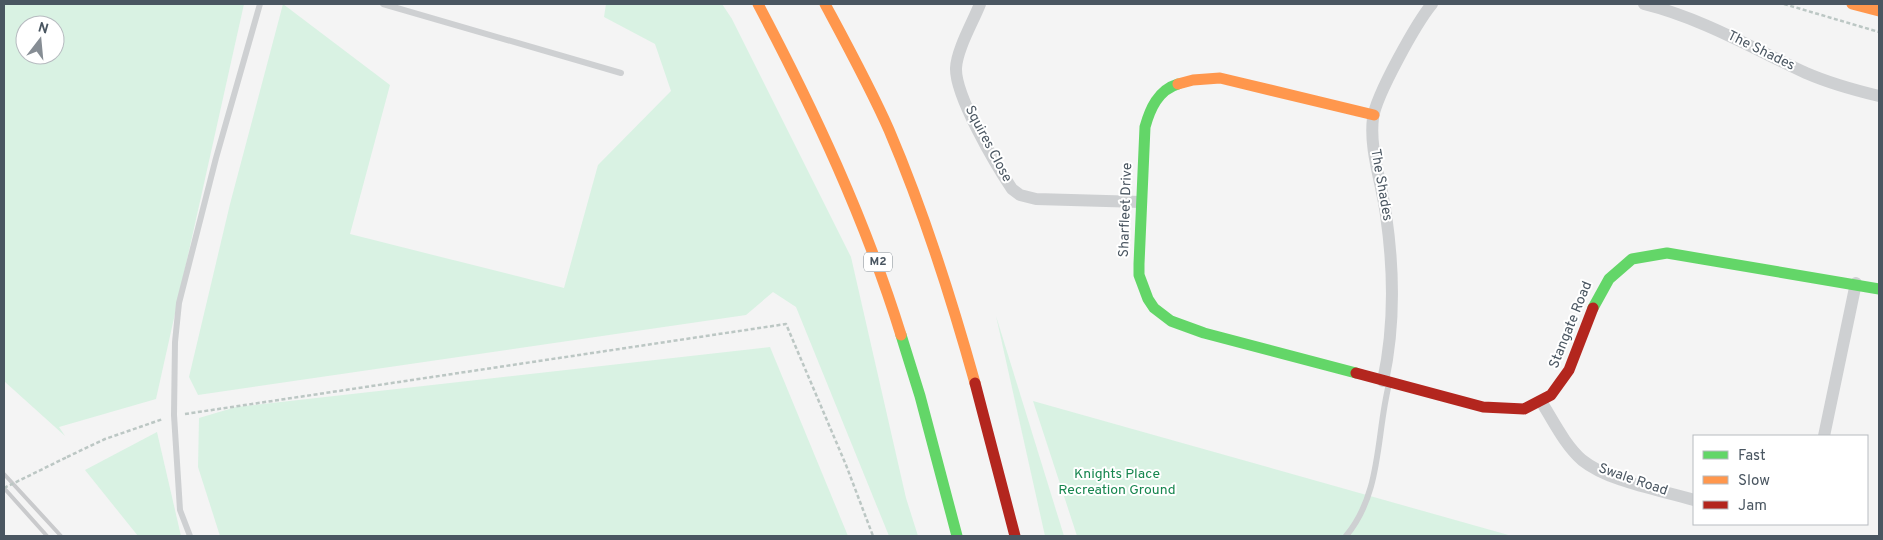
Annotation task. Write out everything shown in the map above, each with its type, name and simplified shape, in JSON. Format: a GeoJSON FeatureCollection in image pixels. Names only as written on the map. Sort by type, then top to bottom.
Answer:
{"type":"FeatureCollection","features":[{"type":"Feature","properties":{"kind":"main road","name":"M2"},"geometry":{"type":"LineString","coordinates":[[758,4],[810,102],[853,199],[880,269],[916,379],[957,536]]}},
{"type":"Feature","properties":{"kind":"main road"},"geometry":{"type":"LineString","coordinates":[[825,4],[884,122],[919,207],[971,364],[1015,536]]}},
{"type":"Feature","properties":{"kind":"main road"},"geometry":{"type":"LineString","coordinates":[[1852,4],[1879,11]]}},
{"type":"Feature","properties":{"kind":"main road","name":"Sharfleet Drive"},"geometry":{"type":"LineString","coordinates":[[1374,115],[1220,78],[1199,78],[1179,82],[1168,88],[1157,99],[1145,122],[1141,202],[1141,282],[1152,305],[1167,320],[1177,325],[1386,382]]}},
{"type":"Feature","properties":{"kind":"main road","name":"Stangate Road"},"geometry":{"type":"LineString","coordinates":[[1386,382],[1501,411],[1522,410],[1542,403],[1554,394],[1566,379],[1606,280],[1618,267],[1638,256],[1667,253],[1879,288]]}},
{"type":"Feature","properties":{"kind":"street","name":"Squires Close"},"geometry":{"type":"LineString","coordinates":[[980,4],[957,62],[956,79],[978,129],[1012,189],[1020,195],[1036,199],[1141,202]]}},
{"type":"Feature","properties":{"kind":"street","name":"The Shades"},"geometry":{"type":"LineString","coordinates":[[1386,382],[1390,341],[1392,280],[1387,216],[1373,141],[1374,115],[1396,66],[1432,4]]}},
{"type":"Feature","properties":{"kind":"street","name":"The Shades"},"geometry":{"type":"LineString","coordinates":[[1644,4],[1694,20],[1808,73],[1850,89],[1879,96]]}},
{"type":"Feature","properties":{"kind":"street"},"geometry":{"type":"LineString","coordinates":[[1824,435],[1856,283]]}},
{"type":"Feature","properties":{"kind":"street","name":"Swale Road"},"geometry":{"type":"LineString","coordinates":[[1542,403],[1574,450],[1588,464],[1608,474],[1693,500]]}},
{"type":"Feature","properties":{"kind":"lane"},"geometry":{"type":"LineString","coordinates":[[190,536],[180,510],[174,416],[175,342],[179,304],[216,158],[260,4]]}},
{"type":"Feature","properties":{"kind":"lane"},"geometry":{"type":"LineString","coordinates":[[383,4],[622,73]]}},
{"type":"Feature","properties":{"kind":"lane"},"geometry":{"type":"LineString","coordinates":[[1346,536],[1354,526],[1370,494],[1386,382]]}},
{"type":"Feature","properties":{"kind":"path"},"geometry":{"type":"LineString","coordinates":[[1784,4],[1879,32]]}},
{"type":"Feature","properties":{"kind":"path"},"geometry":{"type":"LineString","coordinates":[[4,488],[116,435],[174,416],[786,324],[846,465],[872,536]]}},
{"type":"Feature","properties":{"kind":"green space"},"geometry":{"type":"Polygon","coordinates":[[[4,4],[244,4],[156,399],[59,427],[65,436],[4,381],[4,4]]]}},
{"type":"Feature","properties":{"kind":"green space"},"geometry":{"type":"Polygon","coordinates":[[[283,4],[390,85],[350,234],[564,288],[598,165],[671,91],[655,44],[604,17],[606,4],[722,4],[732,19],[851,257],[906,498],[918,536],[889,536],[796,307],[773,292],[746,315],[198,395],[189,377],[230,204],[283,4]]]}},
{"type":"Feature","properties":{"kind":"green space"},"geometry":{"type":"Polygon","coordinates":[[[996,316],[1064,536],[1045,536],[996,316]]]}},
{"type":"Feature","properties":{"kind":"green space"},"geometry":{"type":"Polygon","coordinates":[[[770,347],[848,536],[220,536],[198,467],[199,418],[236,407],[770,347]]]}},
{"type":"Feature","properties":{"kind":"green space","name":"Knights Place Recreation Ground"},"geometry":{"type":"Polygon","coordinates":[[[1033,401],[1512,536],[1077,536],[1033,401]]]}},
{"type":"Feature","properties":{"kind":"green space"},"geometry":{"type":"Polygon","coordinates":[[[157,432],[181,536],[138,536],[85,470],[157,432]]]}},
{"type":"Feature","properties":{"kind":"railway"},"geometry":{"type":"LineString","coordinates":[[4,474],[61,536]]}},
{"type":"Feature","properties":{"kind":"railway"},"geometry":{"type":"LineString","coordinates":[[4,488],[47,536]]}},
{"type":"Feature","properties":{"kind":"traffic: fast"},"geometry":{"type":"LineString","coordinates":[[1178,84],[1160,95],[1152,107],[1145,127],[1139,275],[1148,299],[1154,308],[1171,321],[1204,333],[1356,373]]}},
{"type":"Feature","properties":{"kind":"traffic: fast"},"geometry":{"type":"LineString","coordinates":[[1593,308],[1609,279],[1632,259],[1667,253],[1879,289]]}},
{"type":"Feature","properties":{"kind":"traffic: fast"},"geometry":{"type":"LineString","coordinates":[[901,335],[920,396],[957,536]]}},
{"type":"Feature","properties":{"kind":"traffic: slow"},"geometry":{"type":"LineString","coordinates":[[758,4],[799,84],[855,207],[901,335]]}},
{"type":"Feature","properties":{"kind":"traffic: slow"},"geometry":{"type":"LineString","coordinates":[[825,4],[874,98],[902,161],[936,255],[975,383]]}},
{"type":"Feature","properties":{"kind":"traffic: slow"},"geometry":{"type":"LineString","coordinates":[[1852,4],[1879,11]]}},
{"type":"Feature","properties":{"kind":"traffic: slow"},"geometry":{"type":"LineString","coordinates":[[1178,84],[1193,80],[1220,78],[1374,115]]}},
{"type":"Feature","properties":{"kind":"traffic: jam"},"geometry":{"type":"LineString","coordinates":[[1356,373],[1483,407],[1524,409],[1551,395],[1569,370],[1593,308]]}},
{"type":"Feature","properties":{"kind":"traffic: jam"},"geometry":{"type":"LineString","coordinates":[[975,383],[1015,536]]}}]}
